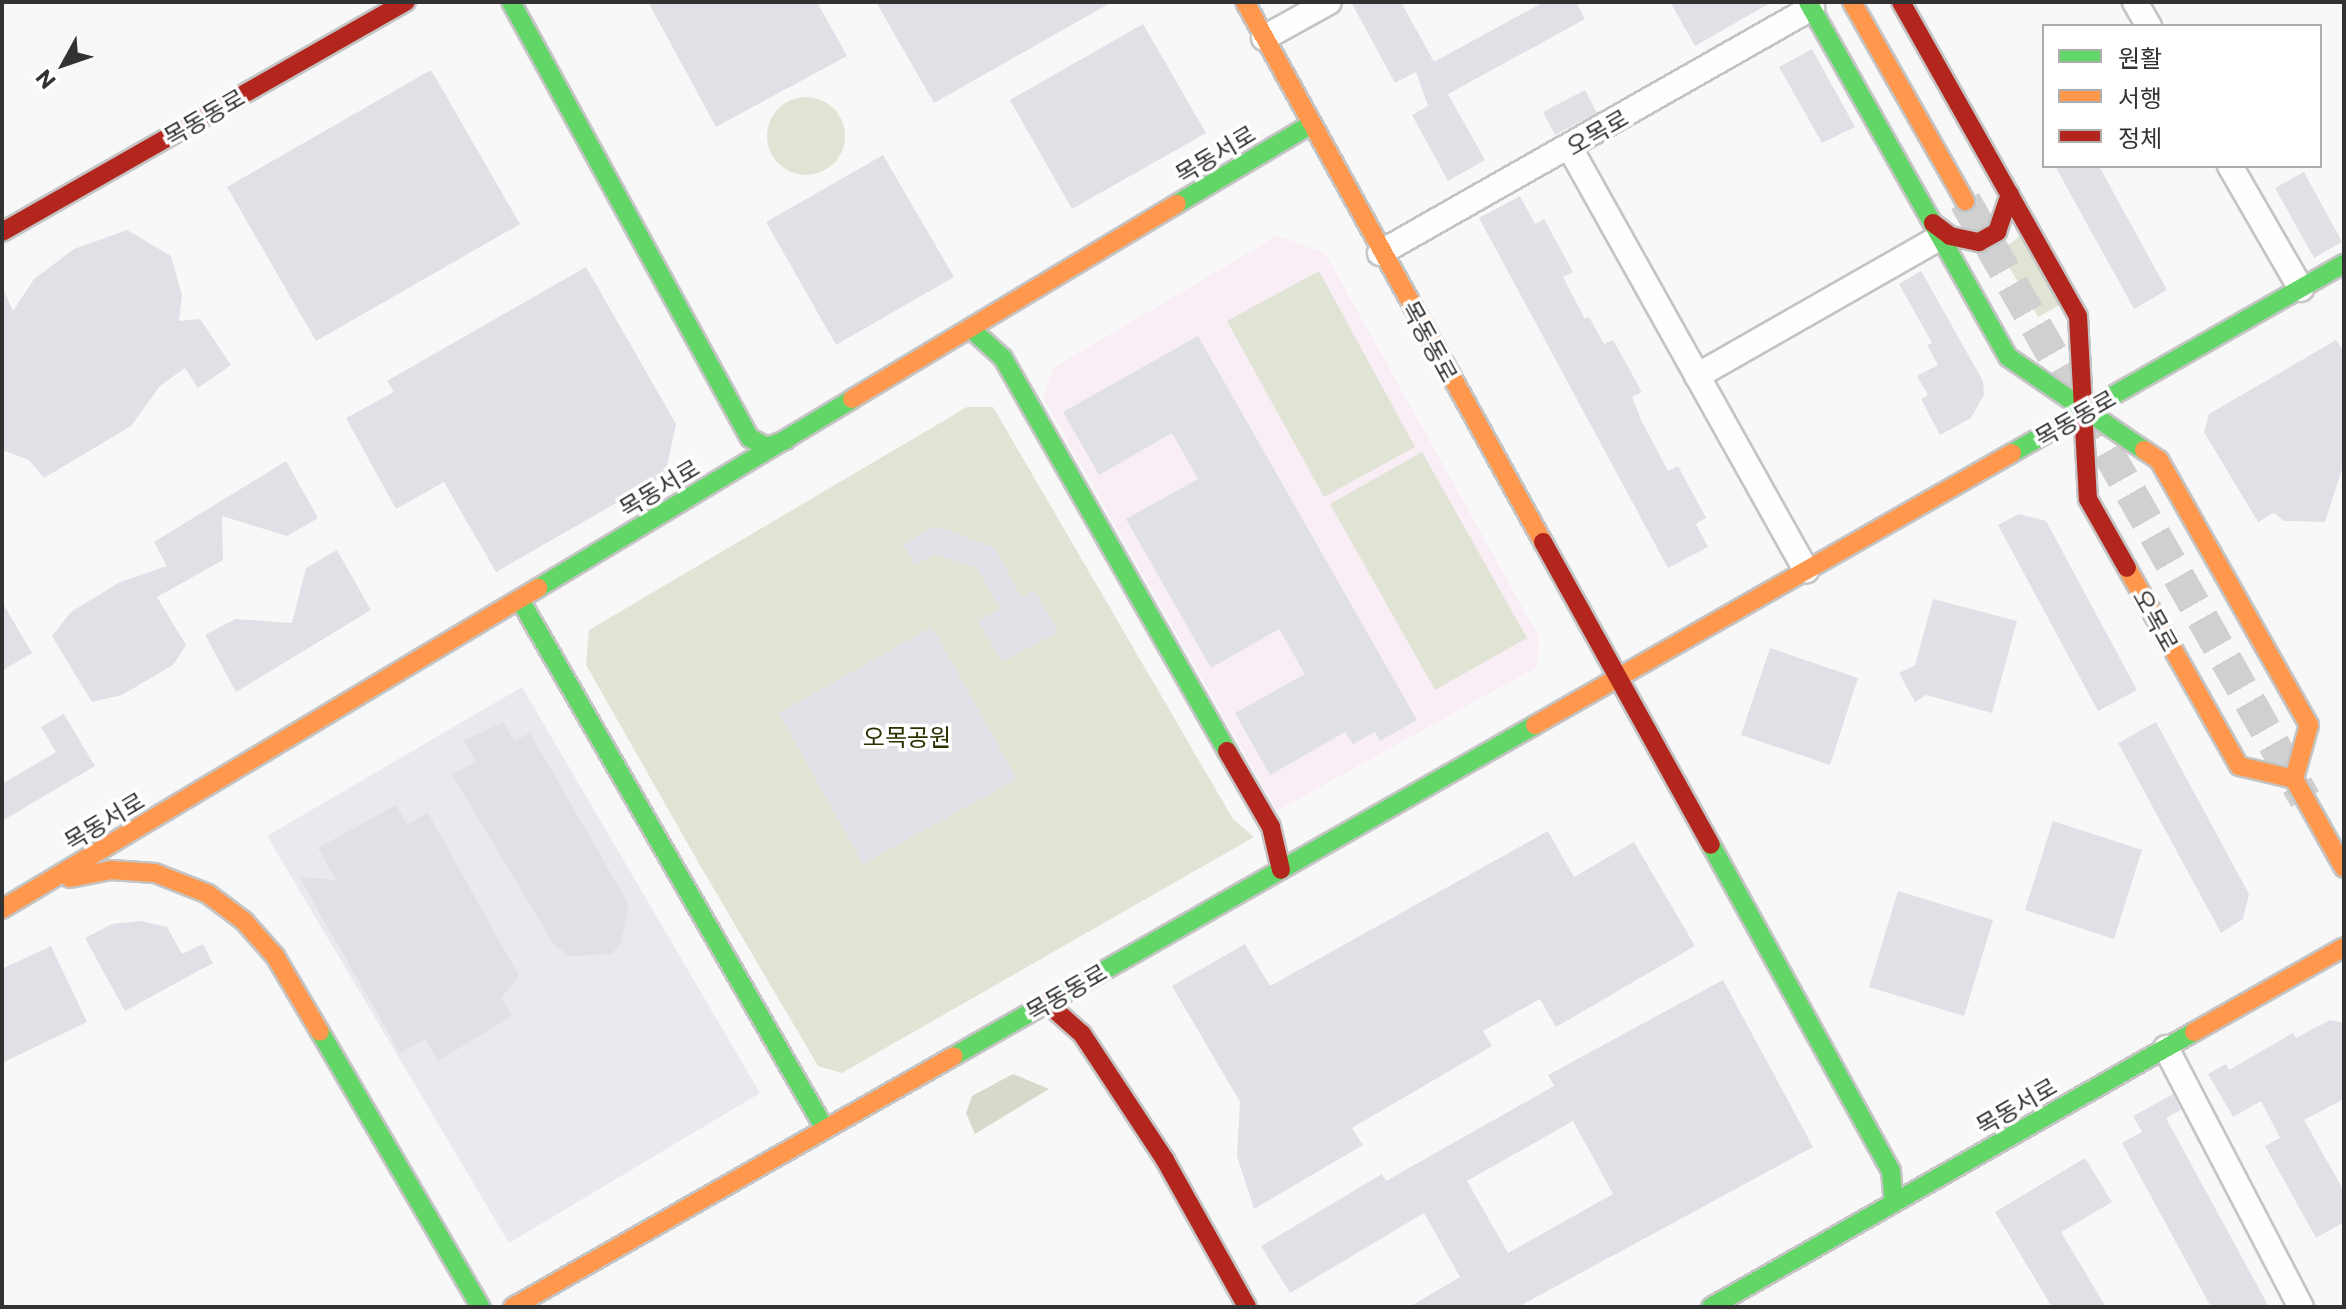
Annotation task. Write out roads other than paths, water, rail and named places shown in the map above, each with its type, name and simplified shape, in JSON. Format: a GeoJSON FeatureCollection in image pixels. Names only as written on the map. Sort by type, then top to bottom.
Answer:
{"type":"FeatureCollection","features":[{"type":"Feature","properties":{"kind":"main road","name":"목동동로"},"geometry":{"type":"LineString","coordinates":[[2,232],[406,2]]}},
{"type":"Feature","properties":{"kind":"main road"},"geometry":{"type":"LineString","coordinates":[[511,2],[518,23],[750,438],[767,447],[787,440]]}},
{"type":"Feature","properties":{"kind":"main road","name":"목동동로"},"geometry":{"type":"LineString","coordinates":[[1245,2],[1380,253],[1619,677]]}},
{"type":"Feature","properties":{"kind":"main road"},"geometry":{"type":"LineString","coordinates":[[1852,2],[1965,201]]}},
{"type":"Feature","properties":{"kind":"main road","name":"오목로"},"geometry":{"type":"LineString","coordinates":[[1810,5],[2008,357],[2085,412],[2159,460],[2309,725],[2294,779],[2239,766],[2088,499],[2085,412],[2078,316],[1901,2]]}},
{"type":"Feature","properties":{"kind":"main road","name":"목동서로"},"geometry":{"type":"LineString","coordinates":[[2,909],[1310,125]]}},
{"type":"Feature","properties":{"kind":"main road"},"geometry":{"type":"LineString","coordinates":[[1937,230],[1979,242],[1997,232],[2010,194]]}},
{"type":"Feature","properties":{"kind":"main road","name":"목동동로"},"geometry":{"type":"LineString","coordinates":[[513,1307],[2344,264]]}},
{"type":"Feature","properties":{"kind":"main road"},"geometry":{"type":"LineString","coordinates":[[971,329],[1003,358],[1271,827],[1281,870]]}},
{"type":"Feature","properties":{"kind":"main road"},"geometry":{"type":"LineString","coordinates":[[520,600],[825,1129]]}},
{"type":"Feature","properties":{"kind":"main road"},"geometry":{"type":"LineString","coordinates":[[1619,677],[1891,1171],[1894,1203]]}},
{"type":"Feature","properties":{"kind":"main road"},"geometry":{"type":"LineString","coordinates":[[2294,779],[2344,868]]}},
{"type":"Feature","properties":{"kind":"main road","name":"목동서로"},"geometry":{"type":"LineString","coordinates":[[33,891],[111,870],[155,873],[208,894],[244,921],[275,956],[481,1307]]}},
{"type":"Feature","properties":{"kind":"main road","name":"목동서로"},"geometry":{"type":"LineString","coordinates":[[1711,1307],[2344,947]]}},
{"type":"Feature","properties":{"kind":"main road"},"geometry":{"type":"LineString","coordinates":[[1047,1003],[1091,1046],[1165,1160],[1247,1307]]}},
{"type":"Feature","properties":{"kind":"street"},"geometry":{"type":"LineString","coordinates":[[1264,38],[1329,2]]}},
{"type":"Feature","properties":{"kind":"street"},"geometry":{"type":"LineString","coordinates":[[2135,2],[2148,24]]}},
{"type":"Feature","properties":{"kind":"street","name":"오목로"},"geometry":{"type":"LineString","coordinates":[[1380,253],[1570,148],[1810,5]]}},
{"type":"Feature","properties":{"kind":"street"},"geometry":{"type":"LineString","coordinates":[[1570,148],[1806,571]]}},
{"type":"Feature","properties":{"kind":"street"},"geometry":{"type":"LineString","coordinates":[[2231,168],[2301,289]]}},
{"type":"Feature","properties":{"kind":"street"},"geometry":{"type":"LineString","coordinates":[[1697,376],[1937,230]]}},
{"type":"Feature","properties":{"kind":"street"},"geometry":{"type":"LineString","coordinates":[[2166,1048],[2301,1307]]}},
{"type":"Feature","properties":{"kind":"tunnel"},"geometry":{"type":"LineString","coordinates":[[1965,201],[2305,799]]}},
{"type":"Feature","properties":{"kind":"park label","name":"오목공원"},"geometry":{"type":"Point","coordinates":[907,737]}}]}
